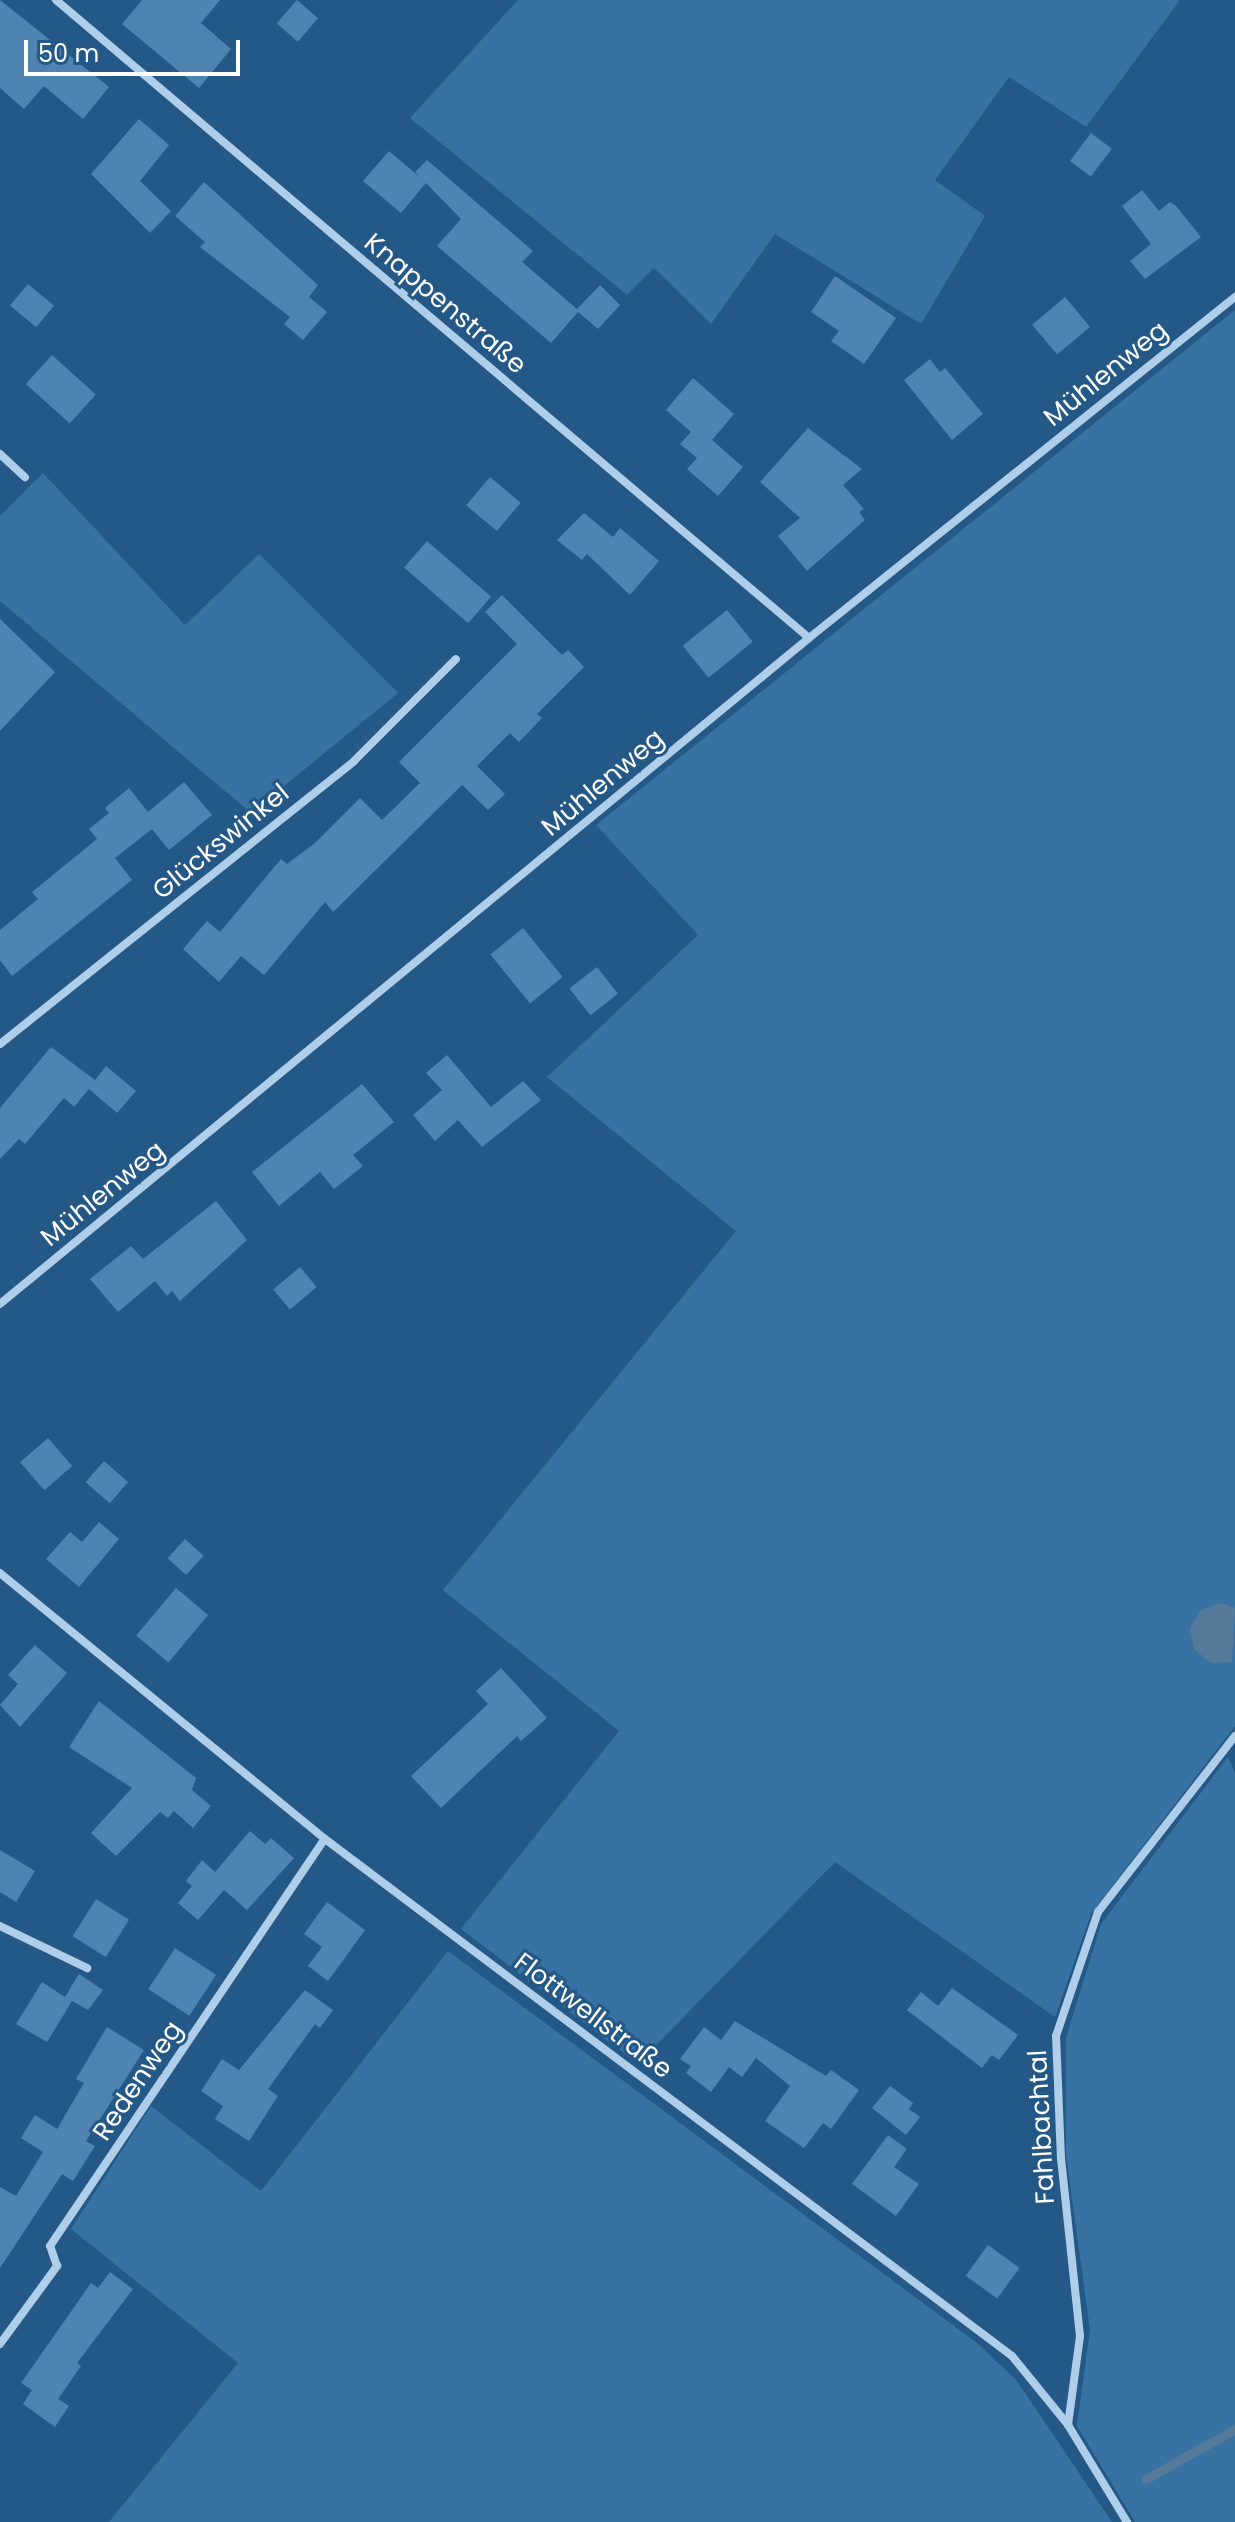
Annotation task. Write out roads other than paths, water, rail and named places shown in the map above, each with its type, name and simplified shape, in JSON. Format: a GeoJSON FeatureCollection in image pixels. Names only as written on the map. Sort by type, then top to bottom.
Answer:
{"type":"FeatureCollection","features":[{"type":"Feature","properties":{"kind":"street","name":"Knappenstraße"},"geometry":{"type":"LineString","coordinates":[[56,0],[809,638]]}},
{"type":"Feature","properties":{"kind":"street","name":"Mühlenweg"},"geometry":{"type":"LineString","coordinates":[[0,1304],[809,638],[1235,297]]}},
{"type":"Feature","properties":{"kind":"street"},"geometry":{"type":"LineString","coordinates":[[0,454],[25,477]]}},
{"type":"Feature","properties":{"kind":"street","name":"Glückswinkel"},"geometry":{"type":"LineString","coordinates":[[0,1044],[354,761],[456,659]]}},
{"type":"Feature","properties":{"kind":"street","name":"Flottwellstraße"},"geometry":{"type":"LineString","coordinates":[[0,1573],[325,1839],[1012,2356],[1068,2425],[1127,2522]]}},
{"type":"Feature","properties":{"kind":"street","name":"Fahlbachtal"},"geometry":{"type":"LineString","coordinates":[[1068,2425],[1080,2336],[1061,2159],[1056,2036],[1098,1912],[1235,1736]]}},
{"type":"Feature","properties":{"kind":"street","name":"Redenweg"},"geometry":{"type":"LineString","coordinates":[[0,2344],[57,2266],[50,2246],[325,1839]]}},
{"type":"Feature","properties":{"kind":"street"},"geometry":{"type":"LineString","coordinates":[[0,1926],[87,1968]]}},
{"type":"Feature","properties":{"kind":"waterway"},"geometry":{"type":"LineString","coordinates":[[1146,2479],[1235,2429]]}}]}
